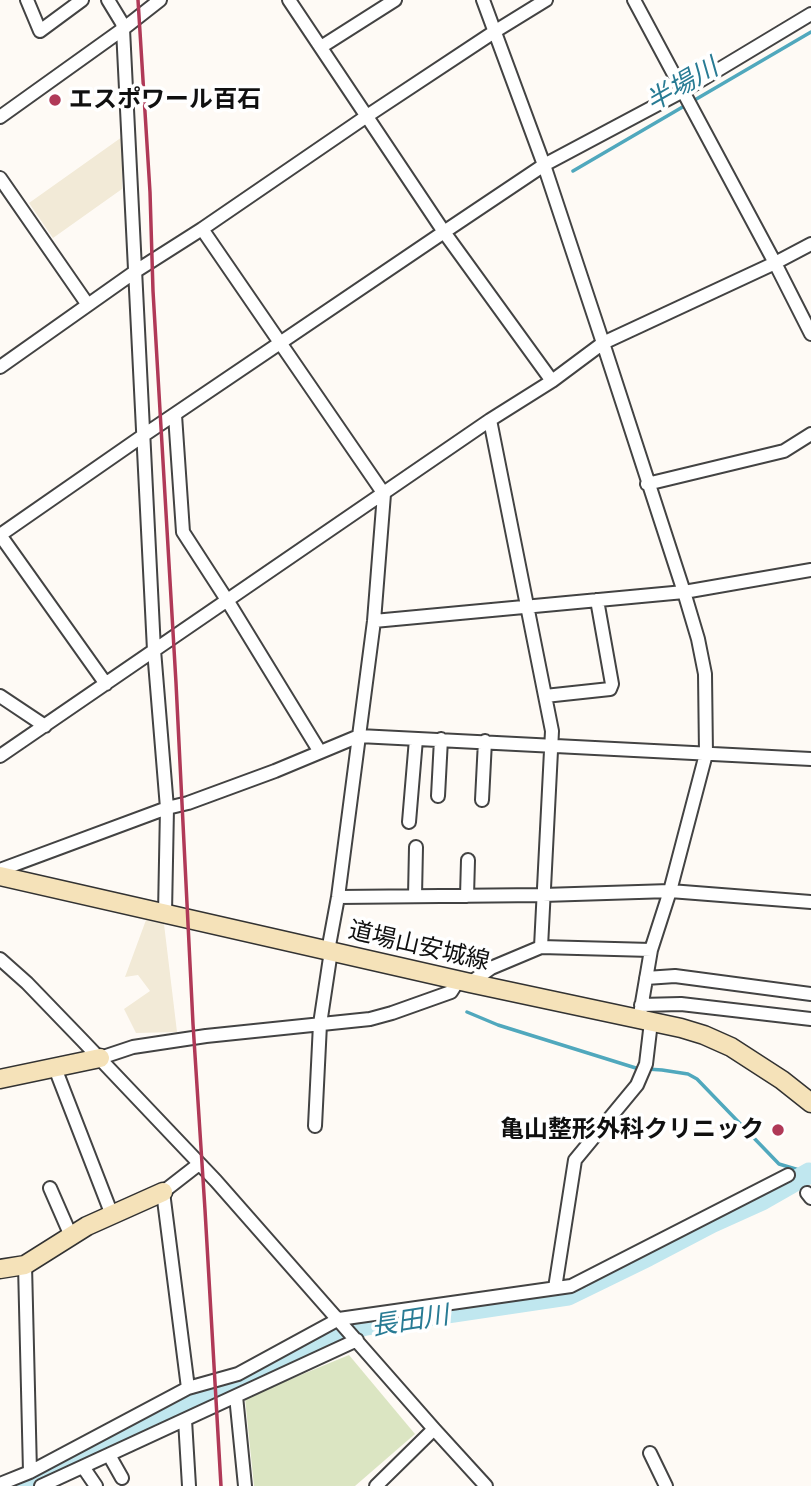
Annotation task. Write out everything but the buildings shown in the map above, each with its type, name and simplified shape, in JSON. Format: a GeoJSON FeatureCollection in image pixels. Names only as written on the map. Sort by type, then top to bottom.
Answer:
{"type":"FeatureCollection","features":[{"type":"Feature","properties":{"kind":"main road","name":"道場山安城線"},"geometry":{"type":"LineString","coordinates":[[0,876],[464,982],[644,1016],[704,1035],[731,1047],[782,1080],[811,1103]]}},
{"type":"Feature","properties":{"kind":"main road"},"geometry":{"type":"LineString","coordinates":[[0,1079],[100,1058]]}},
{"type":"Feature","properties":{"kind":"main road"},"geometry":{"type":"LineString","coordinates":[[0,1269],[25,1265],[87,1226],[163,1192]]}},
{"type":"Feature","properties":{"kind":"street"},"geometry":{"type":"LineString","coordinates":[[27,0],[40,31],[82,0]]}},
{"type":"Feature","properties":{"kind":"street"},"geometry":{"type":"LineString","coordinates":[[108,0],[123,29],[154,650],[167,808],[165,913]]}},
{"type":"Feature","properties":{"kind":"street"},"geometry":{"type":"LineString","coordinates":[[0,117],[160,0]]}},
{"type":"Feature","properties":{"kind":"street"},"geometry":{"type":"LineString","coordinates":[[321,47],[395,0]]}},
{"type":"Feature","properties":{"kind":"street"},"geometry":{"type":"LineString","coordinates":[[483,0],[544,165],[603,344],[684,592],[705,674],[706,754],[670,891],[651,950],[646,978],[643,1070],[637,1085],[575,1160],[555,1287]]}},
{"type":"Feature","properties":{"kind":"street"},"geometry":{"type":"LineString","coordinates":[[0,367],[135,271],[202,229],[494,32],[547,0]]}},
{"type":"Feature","properties":{"kind":"street"},"geometry":{"type":"LineString","coordinates":[[634,0],[811,334]]}},
{"type":"Feature","properties":{"kind":"street"},"geometry":{"type":"LineString","coordinates":[[295,2],[321,47],[444,232],[552,381]]}},
{"type":"Feature","properties":{"kind":"street"},"geometry":{"type":"LineString","coordinates":[[106,684],[0,535],[544,165],[683,91],[811,14]]}},
{"type":"Feature","properties":{"kind":"street"},"geometry":{"type":"LineString","coordinates":[[0,178],[88,305]]}},
{"type":"Feature","properties":{"kind":"street"},"geometry":{"type":"LineString","coordinates":[[202,229],[384,494],[374,621],[320,1024],[315,1126]]}},
{"type":"Feature","properties":{"kind":"street"},"geometry":{"type":"LineString","coordinates":[[0,756],[603,344],[811,244]]}},
{"type":"Feature","properties":{"kind":"street"},"geometry":{"type":"LineString","coordinates":[[175,415],[183,533],[320,752]]}},
{"type":"Feature","properties":{"kind":"street"},"geometry":{"type":"LineString","coordinates":[[490,421],[552,731],[541,947]]}},
{"type":"Feature","properties":{"kind":"street"},"geometry":{"type":"LineString","coordinates":[[647,484],[785,451],[811,434]]}},
{"type":"Feature","properties":{"kind":"street"},"geometry":{"type":"LineString","coordinates":[[374,621],[684,592],[811,570]]}},
{"type":"Feature","properties":{"kind":"street"},"geometry":{"type":"LineString","coordinates":[[545,696],[610,689],[612,684],[597,600]]}},
{"type":"Feature","properties":{"kind":"street"},"geometry":{"type":"LineString","coordinates":[[0,696],[45,726]]}},
{"type":"Feature","properties":{"kind":"street"},"geometry":{"type":"LineString","coordinates":[[0,870],[275,771],[359,736],[811,759]]}},
{"type":"Feature","properties":{"kind":"street"},"geometry":{"type":"LineString","coordinates":[[409,822],[416,739]]}},
{"type":"Feature","properties":{"kind":"street"},"geometry":{"type":"LineString","coordinates":[[438,796],[441,740]]}},
{"type":"Feature","properties":{"kind":"street"},"geometry":{"type":"LineString","coordinates":[[482,800],[485,741]]}},
{"type":"Feature","properties":{"kind":"street"},"geometry":{"type":"LineString","coordinates":[[415,896],[416,847]]}},
{"type":"Feature","properties":{"kind":"street"},"geometry":{"type":"LineString","coordinates":[[467,896],[468,860]]}},
{"type":"Feature","properties":{"kind":"street"},"geometry":{"type":"LineString","coordinates":[[338,897],[670,891],[811,902]]}},
{"type":"Feature","properties":{"kind":"street"},"geometry":{"type":"LineString","coordinates":[[100,1058],[133,1047],[206,1036],[370,1019],[451,992],[491,968],[541,947],[651,950]]}},
{"type":"Feature","properties":{"kind":"street"},"geometry":{"type":"LineString","coordinates":[[0,959],[100,1058],[216,1181],[485,1486]]}},
{"type":"Feature","properties":{"kind":"street"},"geometry":{"type":"LineString","coordinates":[[646,978],[675,976],[811,994]]}},
{"type":"Feature","properties":{"kind":"street"},"geometry":{"type":"LineString","coordinates":[[644,1016],[681,1004],[811,1019]]}},
{"type":"Feature","properties":{"kind":"street"},"geometry":{"type":"LineString","coordinates":[[55,1068],[112,1215]]}},
{"type":"Feature","properties":{"kind":"street"},"geometry":{"type":"LineString","coordinates":[[188,1388],[163,1192],[199,1164]]}},
{"type":"Feature","properties":{"kind":"street"},"geometry":{"type":"LineString","coordinates":[[0,1484],[30,1472],[188,1388],[238,1374],[341,1322],[571,1286],[788,1175]]}},
{"type":"Feature","properties":{"kind":"street"},"geometry":{"type":"LineString","coordinates":[[50,1188],[71,1236]]}},
{"type":"Feature","properties":{"kind":"street"},"geometry":{"type":"LineString","coordinates":[[25,1265],[30,1472]]}},
{"type":"Feature","properties":{"kind":"street"},"geometry":{"type":"LineString","coordinates":[[41,1486],[355,1338]]}},
{"type":"Feature","properties":{"kind":"street"},"geometry":{"type":"LineString","coordinates":[[236,1396],[245,1486]]}},
{"type":"Feature","properties":{"kind":"street"},"geometry":{"type":"LineString","coordinates":[[185,1420],[189,1486]]}},
{"type":"Feature","properties":{"kind":"street"},"geometry":{"type":"LineString","coordinates":[[376,1486],[434,1429]]}},
{"type":"Feature","properties":{"kind":"street"},"geometry":{"type":"LineString","coordinates":[[650,1452],[666,1486]]}},
{"type":"Feature","properties":{"kind":"street"},"geometry":{"type":"LineString","coordinates":[[109,1455],[122,1478]]}},
{"type":"Feature","properties":{"kind":"street"},"geometry":{"type":"LineString","coordinates":[[83,1467],[96,1486]]}},
{"type":"Feature","properties":{"kind":"shaded area"},"geometry":{"type":"Polygon","coordinates":[[[122,137],[122,189],[53,238],[29,203],[122,137]]]}},
{"type":"Feature","properties":{"kind":"shaded area"},"geometry":{"type":"Polygon","coordinates":[[[146,920],[164,924],[177,1032],[136,1033],[124,1009],[150,991],[138,975],[125,977],[146,920]]]}},
{"type":"Feature","properties":{"kind":"green space"},"geometry":{"type":"Polygon","coordinates":[[[349,1355],[415,1434],[355,1486],[254,1486],[245,1398],[349,1355]]]}},
{"type":"Feature","properties":{"kind":"waterway","name":"半場川"},"geometry":{"type":"LineString","coordinates":[[693,101],[811,32]]}},
{"type":"Feature","properties":{"kind":"waterway","name":"半場川"},"geometry":{"type":"LineString","coordinates":[[573,171],[686,105]]}},
{"type":"Feature","properties":{"kind":"waterway"},"geometry":{"type":"LineString","coordinates":[[467,1012],[498,1025],[639,1069]]}},
{"type":"Feature","properties":{"kind":"waterway"},"geometry":{"type":"LineString","coordinates":[[647,1069],[688,1074],[697,1079],[779,1164],[809,1173]]}},
{"type":"Feature","properties":{"kind":"waterway","name":"長田川"},"geometry":{"type":"LineString","coordinates":[[14,1486],[50,1471],[203,1394],[267,1368],[334,1333],[366,1325],[568,1295],[811,1174]]}},
{"type":"Feature","properties":{"kind":"waterway"},"geometry":{"type":"LineString","coordinates":[[50,1471],[57,1486]]}},
{"type":"Feature","properties":{"kind":"railway"},"geometry":{"type":"LineString","coordinates":[[138,0],[193,1024],[221,1486]]}},
{"type":"Feature","properties":{"kind":"place","name":"エスポワール百石"},"geometry":{"type":"Point","coordinates":[55,100]}},
{"type":"Feature","properties":{"kind":"place","name":"亀山整形外科クリニック"},"geometry":{"type":"Point","coordinates":[778,1130]}}]}
